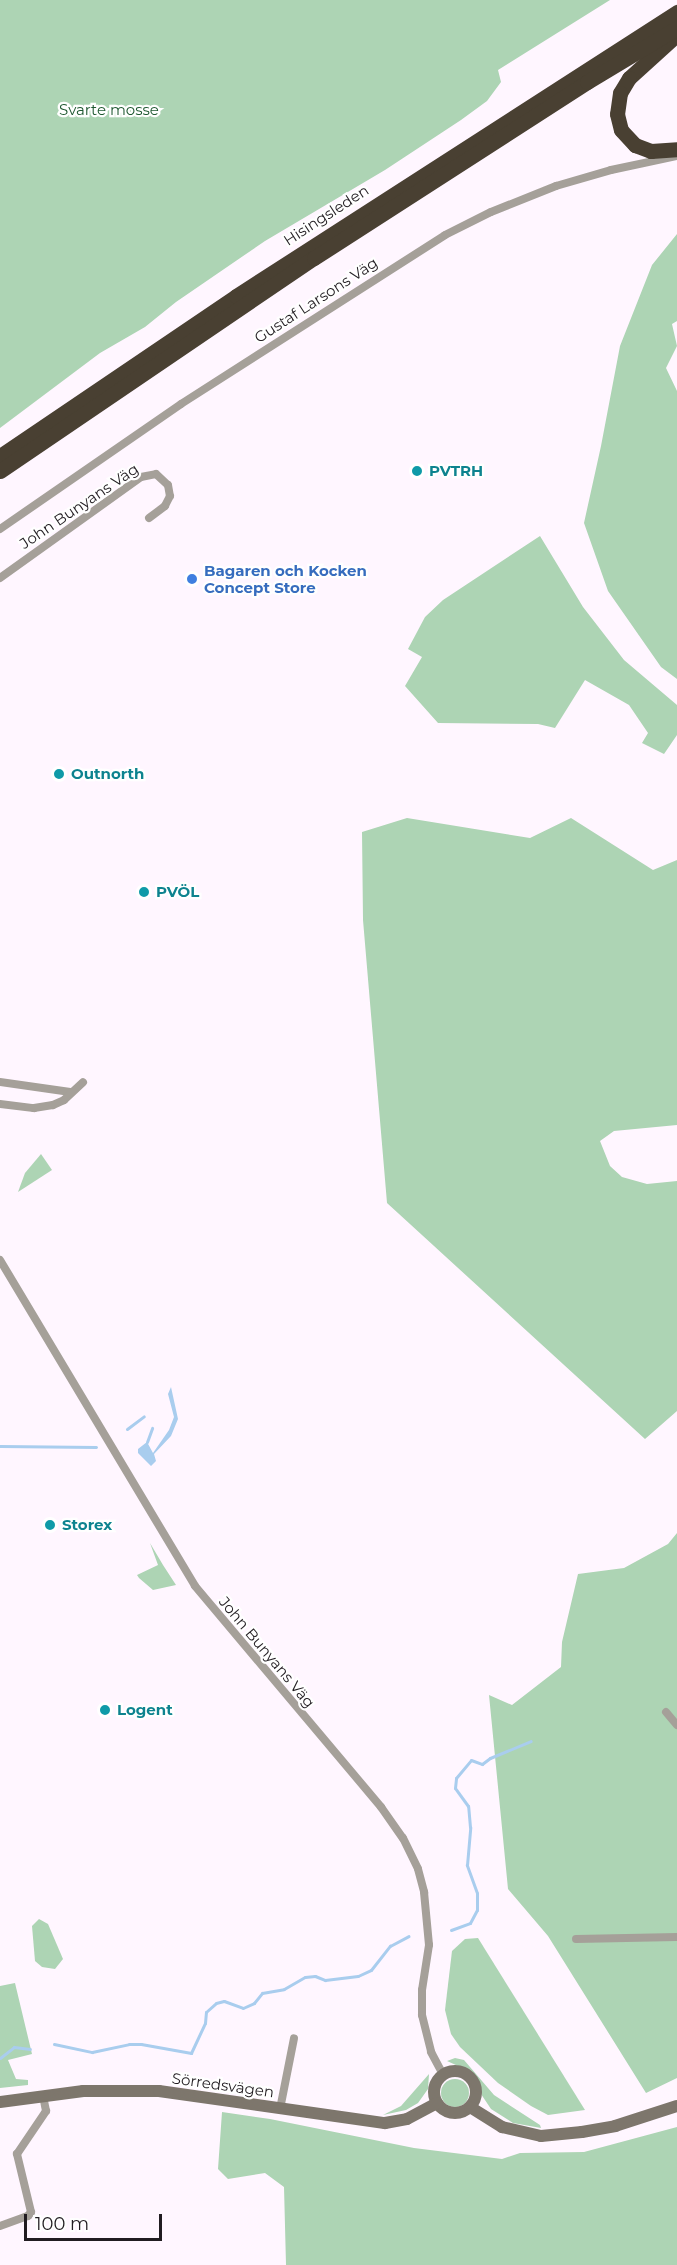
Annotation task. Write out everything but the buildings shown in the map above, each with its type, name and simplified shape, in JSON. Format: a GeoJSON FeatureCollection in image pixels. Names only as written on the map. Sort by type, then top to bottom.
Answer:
{"type":"FeatureCollection","features":[{"type":"Feature","properties":{"kind":"highway","name":"Hisingsleden"},"geometry":{"type":"LineString","coordinates":[[0,456],[275,270],[677,12]]}},
{"type":"Feature","properties":{"kind":"highway","name":"Hisingsleden"},"geometry":{"type":"LineString","coordinates":[[0,471],[386,211],[677,28]]}},
{"type":"Feature","properties":{"kind":"highway"},"geometry":{"type":"LineString","coordinates":[[677,35],[629,78],[620,93],[617,109],[621,130],[635,145],[651,151],[677,149]]}},
{"type":"Feature","properties":{"kind":"street","name":"Gustaf Larsons Väg"},"geometry":{"type":"LineString","coordinates":[[0,529],[174,408],[445,235],[491,212],[555,186],[610,170],[677,156]]}},
{"type":"Feature","properties":{"kind":"street","name":"John Bunyans Väg"},"geometry":{"type":"LineString","coordinates":[[0,578],[141,477],[156,474],[168,485],[170,496],[165,506],[149,518]]}},
{"type":"Feature","properties":{"kind":"street"},"geometry":{"type":"LineString","coordinates":[[0,1082],[70,1092]]}},
{"type":"Feature","properties":{"kind":"street"},"geometry":{"type":"LineString","coordinates":[[0,1104],[34,1108],[53,1105],[63,1101],[83,1082]]}},
{"type":"Feature","properties":{"kind":"street","name":"John Bunyans Väg"},"geometry":{"type":"LineString","coordinates":[[0,1260],[195,1586],[403,1838],[418,1869],[424,1892],[429,1945],[422,1990],[422,2015],[431,2052],[443,2075]]}},
{"type":"Feature","properties":{"kind":"street"},"geometry":{"type":"LineString","coordinates":[[666,1712],[677,1725]]}},
{"type":"Feature","properties":{"kind":"street"},"geometry":{"type":"LineString","coordinates":[[576,1939],[677,1937]]}},
{"type":"Feature","properties":{"kind":"street"},"geometry":{"type":"LineString","coordinates":[[280,2109],[294,2038]]}},
{"type":"Feature","properties":{"kind":"street"},"geometry":{"type":"LineString","coordinates":[[458,2072],[471,2079],[476,2093],[470,2107],[462,2112],[453,2113],[444,2110],[437,2103],[434,2088],[443,2075],[458,2072]]}},
{"type":"Feature","properties":{"kind":"street","name":"Sörredsvägen"},"geometry":{"type":"LineString","coordinates":[[0,2102],[43,2094],[83,2091],[159,2091],[280,2109],[391,2122],[407,2119],[437,2103]]}},
{"type":"Feature","properties":{"kind":"street"},"geometry":{"type":"LineString","coordinates":[[0,2226],[28,2216],[31,2212],[17,2154],[46,2111],[43,2094]]}},
{"type":"Feature","properties":{"kind":"street"},"geometry":{"type":"LineString","coordinates":[[470,2107],[490,2121],[516,2132],[556,2136],[615,2126],[677,2106]]}},
{"type":"Feature","properties":{"kind":"green space","name":"Svarte mosse"},"geometry":{"type":"Polygon","coordinates":[[[0,0],[610,0],[498,70],[501,82],[487,101],[461,120],[385,170],[265,241],[176,302],[145,327],[100,353],[0,428],[0,0]]]}},
{"type":"Feature","properties":{"kind":"green space"},"geometry":{"type":"Polygon","coordinates":[[[677,234],[677,321],[672,324],[677,346],[666,368],[677,391],[677,679],[661,667],[608,591],[584,523],[620,346],[652,265],[677,234]]]}},
{"type":"Feature","properties":{"kind":"green space"},"geometry":{"type":"Polygon","coordinates":[[[540,536],[583,607],[624,660],[677,705],[677,735],[664,754],[642,743],[648,733],[629,705],[585,680],[555,728],[538,724],[438,723],[405,686],[422,657],[408,649],[425,617],[443,600],[540,536]]]}},
{"type":"Feature","properties":{"kind":"green space"},"geometry":{"type":"Polygon","coordinates":[[[407,818],[530,838],[571,818],[653,870],[677,860],[677,1125],[614,1131],[600,1141],[610,1166],[622,1177],[647,1184],[677,1181],[677,1411],[645,1439],[387,1203],[363,920],[362,832],[407,818]]]}},
{"type":"Feature","properties":{"kind":"green space"},"geometry":{"type":"Polygon","coordinates":[[[41,1154],[52,1170],[18,1192],[25,1173],[41,1154]]]}},
{"type":"Feature","properties":{"kind":"green space"},"geometry":{"type":"Polygon","coordinates":[[[677,1533],[677,2078],[646,2093],[548,1936],[508,1889],[489,1695],[512,1705],[561,1667],[562,1642],[578,1574],[624,1568],[668,1544],[677,1533]]]}},
{"type":"Feature","properties":{"kind":"green space"},"geometry":{"type":"Polygon","coordinates":[[[150,1543],[176,1585],[153,1590],[137,1575],[158,1565],[150,1543]]]}},
{"type":"Feature","properties":{"kind":"green space"},"geometry":{"type":"Polygon","coordinates":[[[39,1919],[48,1924],[63,1959],[55,1969],[42,1967],[35,1961],[32,1926],[39,1919]]]}},
{"type":"Feature","properties":{"kind":"green space"},"geometry":{"type":"Polygon","coordinates":[[[478,1938],[585,2110],[548,2115],[531,2106],[498,2083],[460,2047],[451,2034],[445,2010],[452,1951],[465,1939],[478,1938]]]}},
{"type":"Feature","properties":{"kind":"green space"},"geometry":{"type":"Polygon","coordinates":[[[15,1983],[32,2054],[8,2060],[16,2079],[28,2080],[28,2085],[0,2088],[0,1986],[15,1983]]]}},
{"type":"Feature","properties":{"kind":"green space"},"geometry":{"type":"Polygon","coordinates":[[[455,2058],[464,2060],[494,2095],[540,2125],[541,2128],[513,2123],[491,2109],[481,2094],[475,2076],[447,2061],[455,2058]]]}},
{"type":"Feature","properties":{"kind":"green space"},"geometry":{"type":"Polygon","coordinates":[[[429,2074],[428,2089],[418,2103],[406,2110],[383,2115],[401,2106],[429,2074]]]}},
{"type":"Feature","properties":{"kind":"green space"},"geometry":{"type":"Polygon","coordinates":[[[455,2079],[465,2083],[469,2093],[465,2103],[455,2107],[445,2103],[441,2093],[445,2083],[455,2079]]]}},
{"type":"Feature","properties":{"kind":"green space"},"geometry":{"type":"Polygon","coordinates":[[[222,2112],[270,2119],[414,2148],[502,2159],[520,2153],[584,2152],[677,2127],[677,2265],[286,2265],[284,2187],[265,2173],[228,2179],[218,2169],[222,2112]]]}},
{"type":"Feature","properties":{"kind":"water"},"geometry":{"type":"Polygon","coordinates":[[[171,1387],[178,1419],[171,1436],[154,1454],[156,1461],[151,1466],[138,1453],[138,1449],[147,1442],[153,1453],[169,1430],[174,1417],[168,1394],[171,1387]]]}},
{"type":"Feature","properties":{"kind":"waterway"},"geometry":{"type":"LineString","coordinates":[[127,1429],[144,1416]]}},
{"type":"Feature","properties":{"kind":"waterway"},"geometry":{"type":"LineString","coordinates":[[147,1442],[152,1428]]}},
{"type":"Feature","properties":{"kind":"waterway"},"geometry":{"type":"LineString","coordinates":[[0,1446],[96,1447]]}},
{"type":"Feature","properties":{"kind":"waterway"},"geometry":{"type":"LineString","coordinates":[[451,1930],[470,1923],[477,1910],[477,1893],[467,1865],[470,1827],[468,1806],[455,1788],[456,1778],[471,1760],[482,1764],[490,1758],[531,1741]]}},
{"type":"Feature","properties":{"kind":"waterway"},"geometry":{"type":"LineString","coordinates":[[54,2044],[92,2052],[129,2044],[141,2044],[191,2053],[205,2023],[206,2012],[216,2003],[224,2001],[243,2008],[254,2003],[262,1993],[284,1989],[305,1977],[315,1976],[325,1980],[358,1976],[371,1970],[390,1946],[409,1936]]}},
{"type":"Feature","properties":{"kind":"waterway"},"geometry":{"type":"LineString","coordinates":[[0,2058],[14,2047],[30,2049]]}},
{"type":"Feature","properties":{"kind":"place","name":"PVTRH"},"geometry":{"type":"Point","coordinates":[417,471]}},
{"type":"Feature","properties":{"kind":"place","name":"Bagaren och Kocken Concept Store"},"geometry":{"type":"Point","coordinates":[192,579]}},
{"type":"Feature","properties":{"kind":"place","name":"Outnorth"},"geometry":{"type":"Point","coordinates":[59,774]}},
{"type":"Feature","properties":{"kind":"place","name":"PVÖL"},"geometry":{"type":"Point","coordinates":[144,892]}},
{"type":"Feature","properties":{"kind":"place","name":"Storex"},"geometry":{"type":"Point","coordinates":[50,1525]}},
{"type":"Feature","properties":{"kind":"place","name":"Logent"},"geometry":{"type":"Point","coordinates":[105,1710]}}]}
